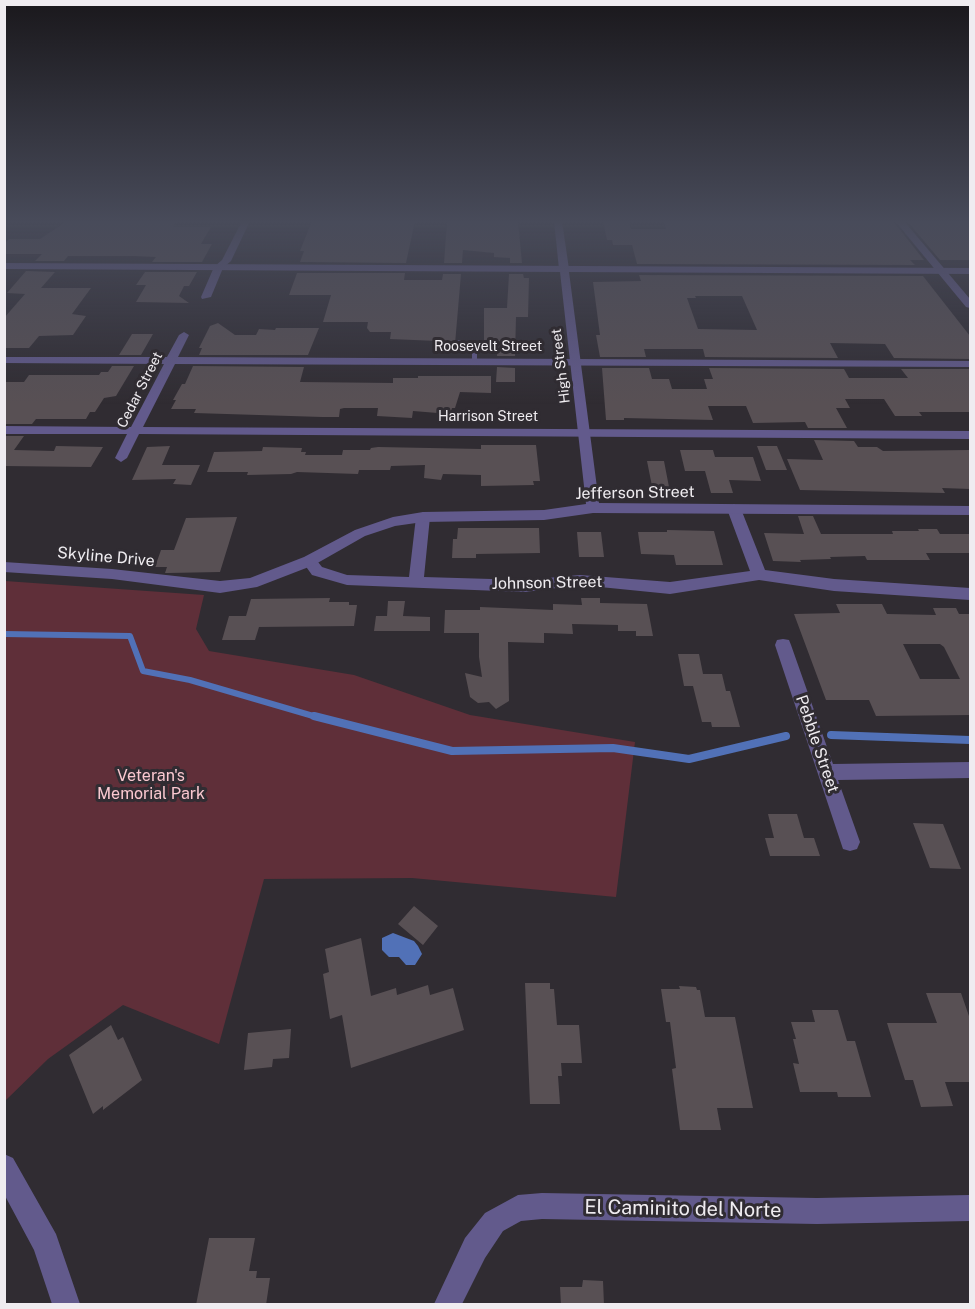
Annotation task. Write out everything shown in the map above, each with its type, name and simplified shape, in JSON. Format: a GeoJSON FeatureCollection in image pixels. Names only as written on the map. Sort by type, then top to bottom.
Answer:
{"type":"FeatureCollection","features":[{"type":"Feature","properties":{"kind":"street"},"geometry":{"type":"LineString","coordinates":[[206,297],[212,282]]}},
{"type":"Feature","properties":{"kind":"street","name":"High Street"},"geometry":{"type":"LineString","coordinates":[[566,282],[593,508]]}},
{"type":"Feature","properties":{"kind":"street"},"geometry":{"type":"LineString","coordinates":[[951,282],[970,304]]}},
{"type":"Feature","properties":{"kind":"street","name":"Cedar Street"},"geometry":{"type":"LineString","coordinates":[[121,459],[184,335]]}},
{"type":"Feature","properties":{"kind":"street","name":"Roosevelt Street"},"geometry":{"type":"LineString","coordinates":[[4,360],[970,364]]}},
{"type":"Feature","properties":{"kind":"street","name":"Harrison Street"},"geometry":{"type":"LineString","coordinates":[[4,430],[970,435]]}},
{"type":"Feature","properties":{"kind":"street","name":"Jefferson Street"},"geometry":{"type":"LineString","coordinates":[[309,561],[360,533],[393,522],[423,517],[536,516],[593,508],[970,511]]}},
{"type":"Feature","properties":{"kind":"street"},"geometry":{"type":"LineString","coordinates":[[734,509],[759,575]]}},
{"type":"Feature","properties":{"kind":"street"},"geometry":{"type":"LineString","coordinates":[[416,581],[423,517]]}},
{"type":"Feature","properties":{"kind":"street","name":"Johnson Street"},"geometry":{"type":"LineString","coordinates":[[309,561],[317,571],[334,578],[525,586],[580,580],[670,588],[759,575],[834,585],[970,594]]}},
{"type":"Feature","properties":{"kind":"street","name":"Skyline Drive"},"geometry":{"type":"LineString","coordinates":[[4,567],[112,574],[220,587],[252,583],[309,561]]}},
{"type":"Feature","properties":{"kind":"street","name":"Pebble Street"},"geometry":{"type":"LineString","coordinates":[[783,645],[850,842]]}},
{"type":"Feature","properties":{"kind":"street"},"geometry":{"type":"LineString","coordinates":[[826,772],[970,770]]}},
{"type":"Feature","properties":{"kind":"street"},"geometry":{"type":"LineString","coordinates":[[4,1167],[46,1244],[66,1305]]}},
{"type":"Feature","properties":{"kind":"street","name":"El Caminito del Norte"},"geometry":{"type":"LineString","coordinates":[[448,1305],[475,1248],[494,1221],[518,1208],[542,1206],[817,1211],[970,1208]]}},
{"type":"Feature","properties":{"kind":"lane"},"geometry":{"type":"LineString","coordinates":[[459,342],[475,347],[475,362]]}},
{"type":"Feature","properties":{"kind":"green space","name":"Veteran's Memorial Park"},"geometry":{"type":"Polygon","coordinates":[[[5,581],[204,595],[196,629],[209,651],[354,675],[470,715],[635,742],[616,897],[412,878],[264,879],[219,1044],[123,1005],[48,1059],[5,1101],[5,581]]]}},
{"type":"Feature","properties":{"kind":"water"},"geometry":{"type":"Polygon","coordinates":[[[393,933],[414,941],[418,946],[422,954],[415,965],[406,965],[399,957],[389,957],[382,950],[382,938],[393,933]]]}},
{"type":"Feature","properties":{"kind":"building"},"geometry":{"type":"Polygon","coordinates":[[[16,282],[46,282],[41,288],[91,288],[72,314],[86,316],[73,335],[39,336],[29,348],[4,348],[4,318],[25,294],[7,293],[16,282]]]}},
{"type":"Feature","properties":{"kind":"building"},"geometry":{"type":"Polygon","coordinates":[[[138,282],[191,282],[189,286],[184,286],[179,296],[189,303],[136,302],[146,285],[136,285],[138,282]]]}},
{"type":"Feature","properties":{"kind":"building"},"geometry":{"type":"Polygon","coordinates":[[[294,282],[460,282],[455,344],[390,339],[391,332],[370,332],[367,328],[368,322],[323,322],[331,295],[289,295],[294,282]]]}},
{"type":"Feature","properties":{"kind":"building"},"geometry":{"type":"Polygon","coordinates":[[[509,282],[529,282],[528,317],[516,317],[515,356],[497,356],[498,340],[484,340],[484,308],[507,308],[509,282]]]}},
{"type":"Feature","properties":{"kind":"building"},"geometry":{"type":"Polygon","coordinates":[[[593,282],[928,282],[970,336],[970,359],[894,358],[885,344],[830,343],[838,358],[705,357],[703,349],[644,349],[646,357],[600,357],[596,335],[600,335],[593,282]],[[742,296],[687,298],[698,329],[757,330],[742,296]]]}},
{"type":"Feature","properties":{"kind":"building"},"geometry":{"type":"Polygon","coordinates":[[[218,323],[235,335],[256,335],[259,329],[319,328],[308,355],[199,355],[202,348],[199,348],[210,326],[218,323]]]}},
{"type":"Feature","properties":{"kind":"building"},"geometry":{"type":"Polygon","coordinates":[[[132,334],[153,334],[141,355],[119,355],[132,334]]]}},
{"type":"Feature","properties":{"kind":"building"},"geometry":{"type":"Polygon","coordinates":[[[112,366],[134,366],[116,396],[104,398],[95,412],[90,412],[86,419],[36,419],[32,424],[4,424],[4,382],[24,382],[29,375],[99,375],[101,372],[108,372],[112,366]]]}},
{"type":"Feature","properties":{"kind":"building"},"geometry":{"type":"Polygon","coordinates":[[[193,366],[304,367],[300,382],[393,383],[393,378],[418,378],[418,376],[491,376],[491,393],[460,392],[455,408],[452,408],[450,414],[413,411],[412,418],[377,416],[378,408],[344,408],[340,409],[339,417],[194,413],[196,409],[171,409],[176,400],[173,400],[182,384],[185,384],[193,366]]]}},
{"type":"Feature","properties":{"kind":"building"},"geometry":{"type":"Polygon","coordinates":[[[497,367],[515,368],[515,382],[496,382],[497,367]]]}},
{"type":"Feature","properties":{"kind":"building"},"geometry":{"type":"Polygon","coordinates":[[[602,368],[649,368],[652,379],[669,379],[672,389],[707,389],[704,379],[713,379],[709,368],[844,369],[849,378],[908,378],[901,369],[970,369],[970,412],[919,412],[922,416],[895,416],[884,399],[845,399],[850,408],[836,408],[847,428],[808,428],[805,422],[753,423],[746,406],[708,406],[713,420],[624,418],[624,420],[606,420],[602,368]]]}},
{"type":"Feature","properties":{"kind":"building"},"geometry":{"type":"Polygon","coordinates":[[[4,436],[24,436],[14,450],[54,451],[56,446],[103,447],[91,467],[4,466],[4,436]]]}},
{"type":"Feature","properties":{"kind":"building"},"geometry":{"type":"Polygon","coordinates":[[[814,440],[854,441],[858,447],[877,447],[883,451],[970,450],[970,489],[942,488],[945,493],[800,490],[787,459],[823,460],[814,440]]]}},
{"type":"Feature","properties":{"kind":"building"},"geometry":{"type":"Polygon","coordinates":[[[481,445],[536,445],[540,481],[533,481],[534,485],[481,486],[481,475],[443,474],[441,480],[424,478],[425,465],[391,466],[390,470],[359,470],[358,474],[297,472],[247,475],[248,472],[207,472],[214,452],[262,451],[263,447],[302,448],[301,452],[306,452],[305,455],[342,455],[343,450],[370,450],[378,447],[481,449],[481,445]]]}},
{"type":"Feature","properties":{"kind":"building"},"geometry":{"type":"Polygon","coordinates":[[[170,446],[162,465],[200,465],[191,485],[173,484],[176,479],[132,480],[147,447],[170,446]]]}},
{"type":"Feature","properties":{"kind":"building"},"geometry":{"type":"Polygon","coordinates":[[[757,446],[777,446],[787,470],[766,470],[757,446]]]}},
{"type":"Feature","properties":{"kind":"building"},"geometry":{"type":"Polygon","coordinates":[[[680,450],[713,450],[715,457],[753,457],[761,481],[729,480],[733,493],[711,493],[705,471],[685,471],[680,450]]]}},
{"type":"Feature","properties":{"kind":"building"},"geometry":{"type":"Polygon","coordinates":[[[647,461],[664,461],[669,487],[652,486],[647,461]]]}},
{"type":"Feature","properties":{"kind":"building"},"geometry":{"type":"Polygon","coordinates":[[[798,516],[813,516],[821,534],[893,534],[892,531],[937,529],[940,534],[970,534],[970,553],[926,553],[930,560],[867,560],[865,556],[830,557],[831,559],[800,560],[801,562],[773,561],[764,533],[804,534],[798,516]]]}},
{"type":"Feature","properties":{"kind":"building"},"geometry":{"type":"Polygon","coordinates":[[[237,517],[220,572],[165,573],[167,567],[155,567],[161,550],[174,550],[186,518],[237,517]]]}},
{"type":"Feature","properties":{"kind":"building"},"geometry":{"type":"Polygon","coordinates":[[[458,528],[539,528],[540,553],[476,554],[476,558],[452,558],[453,539],[457,539],[458,528]]]}},
{"type":"Feature","properties":{"kind":"building"},"geometry":{"type":"Polygon","coordinates":[[[667,530],[714,531],[723,565],[676,565],[674,555],[641,554],[638,532],[667,532],[667,530]]]}},
{"type":"Feature","properties":{"kind":"building"},"geometry":{"type":"Polygon","coordinates":[[[577,532],[601,532],[604,557],[579,557],[577,532]]]}},
{"type":"Feature","properties":{"kind":"building"},"geometry":{"type":"Polygon","coordinates":[[[330,598],[329,602],[349,602],[349,605],[357,605],[354,626],[259,627],[255,640],[222,640],[229,616],[246,616],[251,599],[330,598]]]}},
{"type":"Feature","properties":{"kind":"building"},"geometry":{"type":"Polygon","coordinates":[[[581,598],[600,598],[600,603],[647,604],[653,636],[636,636],[636,631],[618,631],[618,625],[572,624],[573,634],[544,633],[544,643],[508,642],[509,701],[496,709],[489,702],[478,703],[470,697],[465,673],[482,677],[479,633],[444,633],[445,610],[480,610],[480,607],[553,610],[553,604],[582,605],[581,598]]]}},
{"type":"Feature","properties":{"kind":"building"},"geometry":{"type":"Polygon","coordinates":[[[388,601],[405,601],[403,616],[430,617],[430,631],[374,631],[376,616],[387,616],[388,601]]]}},
{"type":"Feature","properties":{"kind":"building"},"geometry":{"type":"Polygon","coordinates":[[[836,604],[882,604],[887,614],[936,615],[933,608],[956,608],[959,614],[970,614],[970,715],[876,716],[869,700],[826,700],[794,614],[840,613],[836,604]],[[903,644],[920,679],[960,679],[944,647],[940,644],[903,644]]]}},
{"type":"Feature","properties":{"kind":"building"},"geometry":{"type":"Polygon","coordinates":[[[678,654],[699,654],[703,674],[722,674],[726,691],[730,691],[740,727],[712,727],[711,722],[702,722],[693,686],[684,686],[678,654]]]}},
{"type":"Feature","properties":{"kind":"building"},"geometry":{"type":"Polygon","coordinates":[[[768,814],[797,814],[804,838],[814,838],[820,856],[770,856],[765,838],[774,838],[768,814]]]}},
{"type":"Feature","properties":{"kind":"building"},"geometry":{"type":"Polygon","coordinates":[[[913,823],[943,824],[961,869],[930,868],[913,823]]]}},
{"type":"Feature","properties":{"kind":"building"},"geometry":{"type":"Polygon","coordinates":[[[414,906],[438,926],[423,945],[398,924],[414,906]]]}},
{"type":"Feature","properties":{"kind":"building"},"geometry":{"type":"Polygon","coordinates":[[[361,938],[371,996],[396,988],[397,995],[428,985],[430,995],[453,988],[464,1030],[351,1068],[342,1015],[330,1019],[323,974],[329,972],[325,949],[361,938]]]}},
{"type":"Feature","properties":{"kind":"building"},"geometry":{"type":"Polygon","coordinates":[[[525,983],[550,983],[550,989],[554,989],[557,1025],[579,1025],[582,1063],[561,1063],[562,1076],[558,1076],[560,1104],[530,1104],[525,983]]]}},
{"type":"Feature","properties":{"kind":"building"},"geometry":{"type":"Polygon","coordinates":[[[679,986],[696,987],[700,990],[705,1017],[735,1017],[753,1108],[717,1108],[721,1130],[680,1130],[672,1069],[676,1068],[670,1022],[666,1022],[661,989],[680,989],[679,986]]]}},
{"type":"Feature","properties":{"kind":"building"},"geometry":{"type":"Polygon","coordinates":[[[926,993],[961,993],[970,1019],[970,1082],[945,1082],[953,1106],[921,1107],[913,1080],[905,1080],[887,1023],[937,1023],[926,993]]]}},
{"type":"Feature","properties":{"kind":"building"},"geometry":{"type":"Polygon","coordinates":[[[812,1010],[838,1010],[847,1041],[855,1041],[871,1097],[838,1097],[837,1092],[800,1092],[793,1063],[799,1064],[791,1022],[815,1022],[812,1010]]]}},
{"type":"Feature","properties":{"kind":"building"},"geometry":{"type":"Polygon","coordinates":[[[111,1025],[118,1040],[123,1037],[142,1080],[103,1110],[103,1106],[93,1114],[69,1055],[111,1025]]]}},
{"type":"Feature","properties":{"kind":"building"},"geometry":{"type":"Polygon","coordinates":[[[291,1029],[289,1058],[273,1059],[272,1067],[244,1070],[248,1033],[291,1029]]]}},
{"type":"Feature","properties":{"kind":"building"},"geometry":{"type":"Polygon","coordinates":[[[209,1238],[255,1238],[249,1271],[257,1271],[256,1278],[270,1278],[266,1305],[196,1305],[209,1238]]]}},
{"type":"Feature","properties":{"kind":"building"},"geometry":{"type":"Polygon","coordinates":[[[583,1280],[603,1281],[604,1305],[561,1305],[560,1287],[582,1287],[583,1280]]]}},
{"type":"Feature","properties":{"kind":"waterway"},"geometry":{"type":"LineString","coordinates":[[4,634],[130,636],[143,671],[190,680],[320,718]]}},
{"type":"Feature","properties":{"kind":"waterway"},"geometry":{"type":"LineString","coordinates":[[314,716],[452,751],[613,748],[689,759],[786,736]]}},
{"type":"Feature","properties":{"kind":"waterway"},"geometry":{"type":"LineString","coordinates":[[831,735],[970,740]]}}]}
